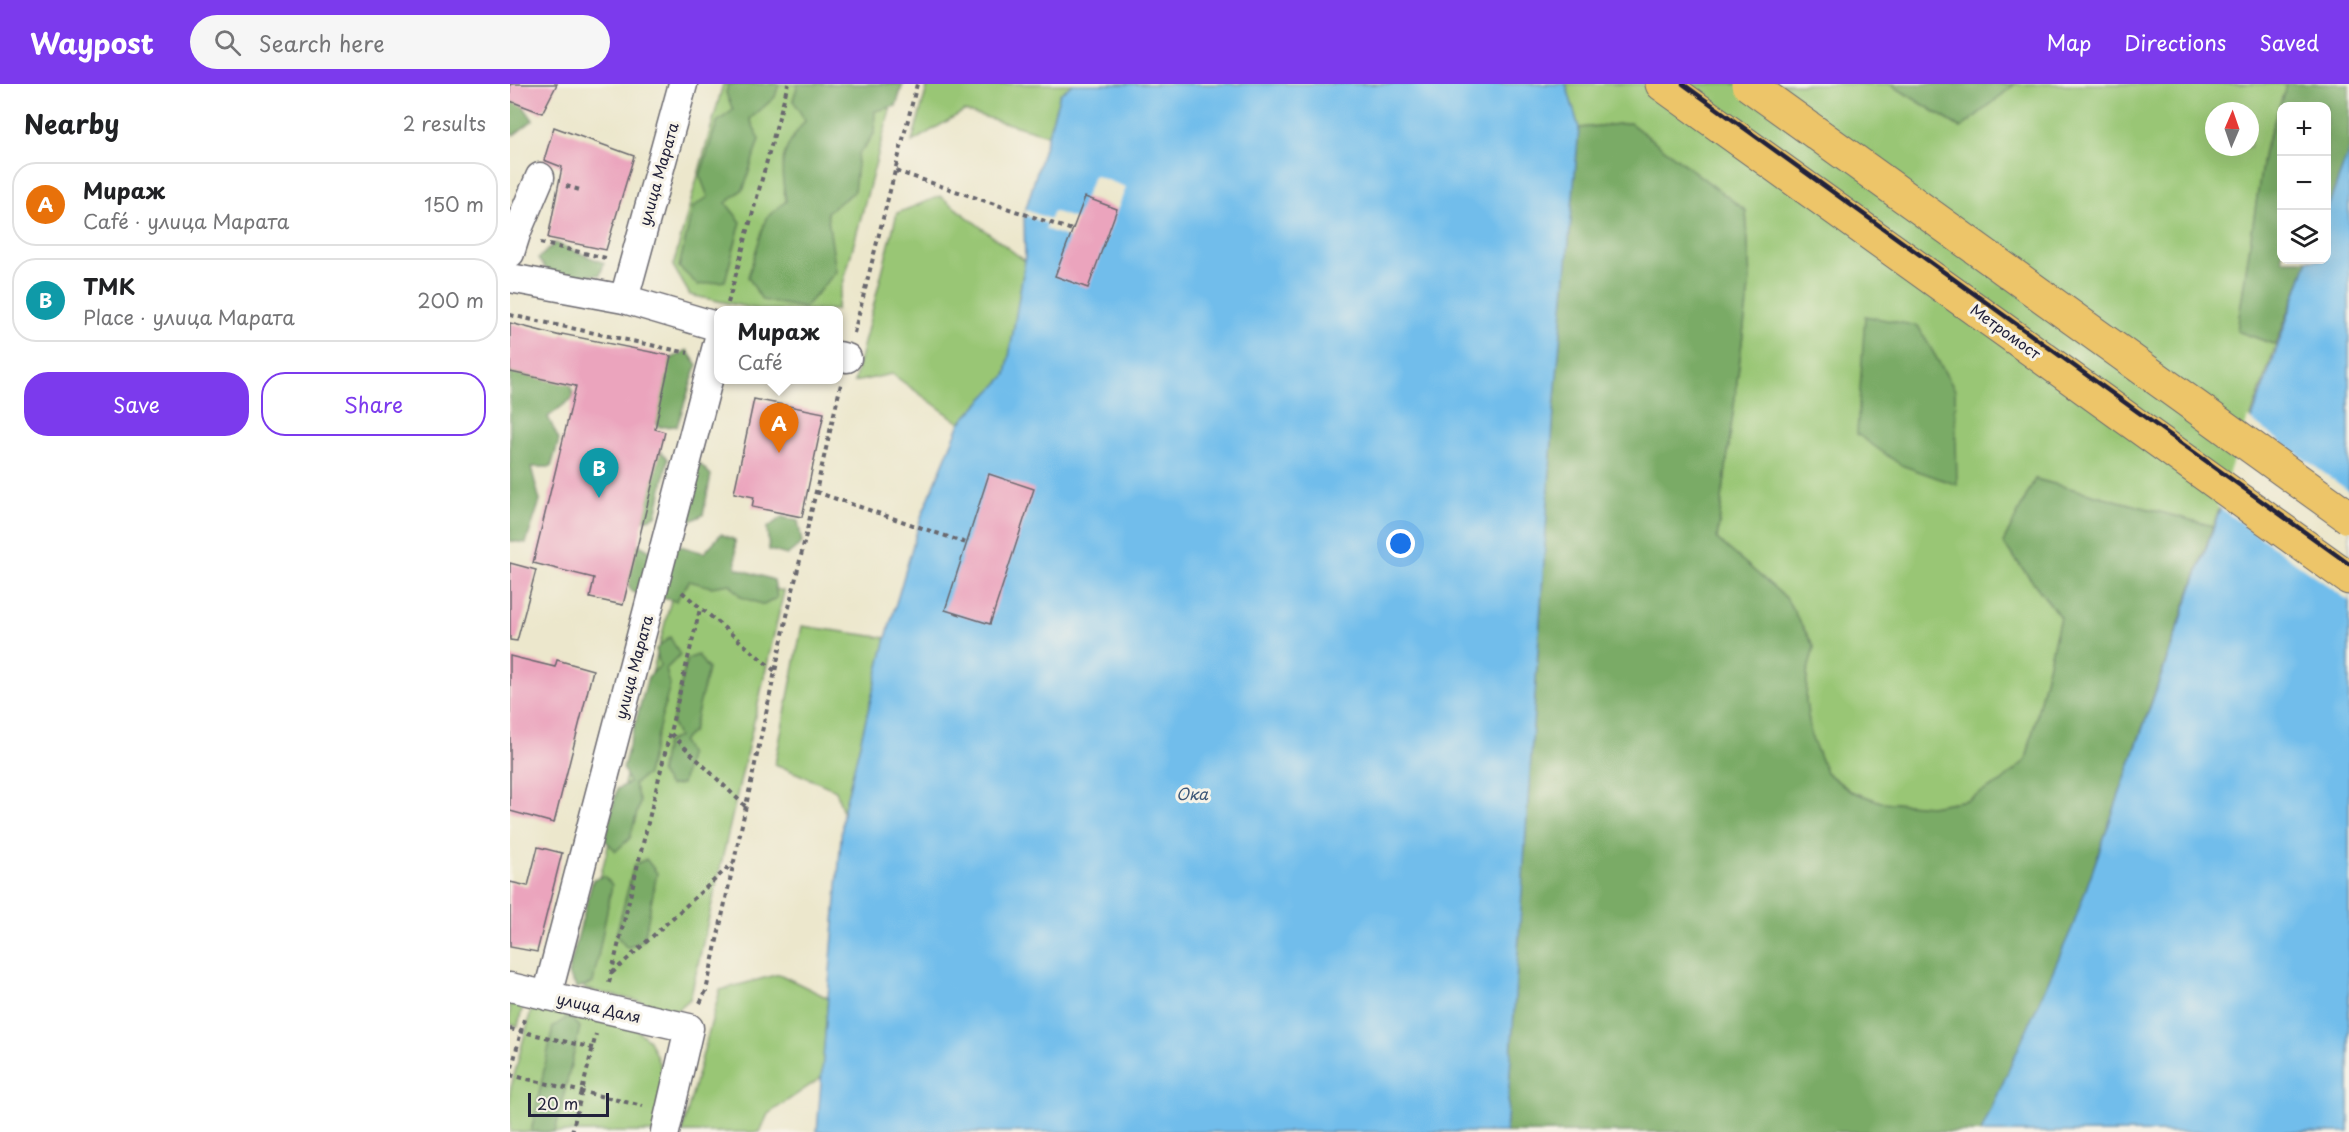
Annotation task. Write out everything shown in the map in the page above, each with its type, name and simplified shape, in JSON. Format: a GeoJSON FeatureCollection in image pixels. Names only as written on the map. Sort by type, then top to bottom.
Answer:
{"type":"FeatureCollection","features":[{"type":"Feature","properties":{"kind":"main road","name":"Метромост"},"geometry":{"type":"LineString","coordinates":[[1662,84],[2349,578]]}},
{"type":"Feature","properties":{"kind":"main road"},"geometry":{"type":"LineString","coordinates":[[1748,84],[2349,517]]}},
{"type":"Feature","properties":{"kind":"street","name":"улица Марата"},"geometry":{"type":"LineString","coordinates":[[624,298],[683,84]]}},
{"type":"Feature","properties":{"kind":"street"},"geometry":{"type":"LineString","coordinates":[[512,245],[540,177]]}},
{"type":"Feature","properties":{"kind":"street"},"geometry":{"type":"LineString","coordinates":[[510,278],[624,298],[714,325]]}},
{"type":"Feature","properties":{"kind":"street","name":"улица Марата"},"geometry":{"type":"LineString","coordinates":[[529,992],[658,570],[714,356]]}},
{"type":"Feature","properties":{"kind":"street","name":"улица Даля"},"geometry":{"type":"LineString","coordinates":[[529,992],[689,1028]]}},
{"type":"Feature","properties":{"kind":"street"},"geometry":{"type":"LineString","coordinates":[[667,1122],[689,1028]]}},
{"type":"Feature","properties":{"kind":"path"},"geometry":{"type":"LineString","coordinates":[[727,306],[788,84]]}},
{"type":"Feature","properties":{"kind":"path"},"geometry":{"type":"LineString","coordinates":[[843,357],[896,171],[917,84]]}},
{"type":"Feature","properties":{"kind":"path"},"geometry":{"type":"LineString","coordinates":[[896,171],[1072,230]]}},
{"type":"Feature","properties":{"kind":"path"},"geometry":{"type":"LineString","coordinates":[[512,245],[633,263]]}},
{"type":"Feature","properties":{"kind":"path"},"geometry":{"type":"LineString","coordinates":[[510,315],[714,348]]}},
{"type":"Feature","properties":{"kind":"path"},"geometry":{"type":"LineString","coordinates":[[689,1028],[706,991],[838,384]]}},
{"type":"Feature","properties":{"kind":"path"},"geometry":{"type":"LineString","coordinates":[[816,492],[966,543]]}},
{"type":"Feature","properties":{"kind":"path"},"geometry":{"type":"LineString","coordinates":[[658,570],[700,609],[775,670]]}},
{"type":"Feature","properties":{"kind":"path"},"geometry":{"type":"LineString","coordinates":[[572,1132],[700,609]]}},
{"type":"Feature","properties":{"kind":"path"},"geometry":{"type":"LineString","coordinates":[[671,734],[745,807]]}},
{"type":"Feature","properties":{"kind":"path"},"geometry":{"type":"LineString","coordinates":[[612,973],[733,863]]}},
{"type":"Feature","properties":{"kind":"path"},"geometry":{"type":"LineString","coordinates":[[529,992],[510,1076],[582,1092],[667,1122]]}},
{"type":"Feature","properties":{"kind":"path"},"geometry":{"type":"LineString","coordinates":[[510,1029],[593,1048]]}},
{"type":"Feature","properties":{"kind":"green space"},"geometry":{"type":"Polygon","coordinates":[[[723,84],[897,84],[837,306],[742,306],[690,295],[673,266],[723,84]]]}},
{"type":"Feature","properties":{"kind":"green space"},"geometry":{"type":"Polygon","coordinates":[[[728,84],[779,84],[775,97],[750,119],[759,139],[744,188],[726,203],[741,222],[725,281],[698,285],[679,267],[693,207],[708,197],[700,176],[717,122],[733,110],[726,93],[728,84]]]}},
{"type":"Feature","properties":{"kind":"green space"},"geometry":{"type":"Polygon","coordinates":[[[798,84],[903,84],[896,106],[875,111],[874,134],[858,155],[854,192],[827,212],[836,272],[806,306],[762,300],[748,277],[766,218],[786,201],[782,177],[784,158],[790,141],[805,121],[793,100],[798,84]]]}},
{"type":"Feature","properties":{"kind":"green space"},"geometry":{"type":"Polygon","coordinates":[[[928,84],[1073,84],[1060,94],[1048,135],[964,111],[912,142],[928,84]]]}},
{"type":"Feature","properties":{"kind":"green space"},"geometry":{"type":"Polygon","coordinates":[[[1566,84],[1890,84],[1961,128],[2015,84],[2287,84],[2281,102],[2277,102],[2277,113],[2264,151],[2237,331],[2276,345],[2213,526],[2035,479],[2003,543],[2060,617],[2026,760],[2001,782],[1967,800],[1930,806],[1881,802],[1851,791],[1826,772],[1811,736],[1806,701],[1807,674],[1814,646],[1786,598],[1717,539],[1750,279],[1746,211],[1630,123],[1579,128],[1566,84]]]}},
{"type":"Feature","properties":{"kind":"green space"},"geometry":{"type":"Polygon","coordinates":[[[1890,84],[2015,84],[1961,128],[1890,84]]]}},
{"type":"Feature","properties":{"kind":"green space"},"geometry":{"type":"Polygon","coordinates":[[[2287,84],[2349,84],[2349,150],[2331,199],[2331,102],[2281,102],[2287,84]]]}},
{"type":"Feature","properties":{"kind":"green space"},"geometry":{"type":"Polygon","coordinates":[[[510,87],[533,120],[514,135],[510,134],[510,87]]]}},
{"type":"Feature","properties":{"kind":"green space"},"geometry":{"type":"Polygon","coordinates":[[[2277,113],[2277,264],[2306,264],[2276,345],[2237,331],[2264,151],[2277,113]]]}},
{"type":"Feature","properties":{"kind":"green space"},"geometry":{"type":"Polygon","coordinates":[[[1630,123],[1746,211],[1750,279],[1717,539],[1786,598],[1814,647],[1807,674],[1806,701],[1811,736],[1826,772],[1850,791],[1881,802],[1930,806],[1967,800],[2001,782],[2026,760],[2060,617],[2003,543],[2035,479],[2213,526],[2073,926],[1981,1132],[1506,1132],[1554,409],[1579,128],[1630,123]]]}},
{"type":"Feature","properties":{"kind":"green space"},"geometry":{"type":"Polygon","coordinates":[[[940,196],[1025,261],[1006,375],[960,423],[892,374],[854,382],[897,213],[940,196]]]}},
{"type":"Feature","properties":{"kind":"green space"},"geometry":{"type":"Polygon","coordinates":[[[555,243],[604,263],[600,275],[552,276],[538,259],[555,243]]]}},
{"type":"Feature","properties":{"kind":"green space"},"geometry":{"type":"Polygon","coordinates":[[[1865,316],[1918,326],[1955,390],[1957,485],[1901,465],[1857,434],[1865,316]]]}},
{"type":"Feature","properties":{"kind":"green space"},"geometry":{"type":"Polygon","coordinates":[[[687,350],[697,365],[677,426],[660,427],[651,416],[663,363],[687,350]]]}},
{"type":"Feature","properties":{"kind":"green space"},"geometry":{"type":"Polygon","coordinates":[[[510,363],[566,372],[574,397],[548,417],[559,440],[551,467],[531,467],[540,501],[526,543],[510,541],[510,363]]]}},
{"type":"Feature","properties":{"kind":"green space"},"geometry":{"type":"Polygon","coordinates":[[[658,448],[668,459],[656,516],[638,522],[658,448]]]}},
{"type":"Feature","properties":{"kind":"green space"},"geometry":{"type":"Polygon","coordinates":[[[699,463],[711,475],[703,515],[686,523],[680,514],[699,463]]]}},
{"type":"Feature","properties":{"kind":"green space"},"geometry":{"type":"Polygon","coordinates":[[[782,517],[798,521],[802,543],[787,555],[769,550],[767,528],[782,517]]]}},
{"type":"Feature","properties":{"kind":"green space"},"geometry":{"type":"Polygon","coordinates":[[[721,534],[735,540],[736,568],[774,580],[777,598],[764,605],[741,597],[730,584],[711,587],[689,581],[676,601],[632,592],[616,561],[620,544],[638,544],[656,555],[680,546],[704,553],[721,534]]]}},
{"type":"Feature","properties":{"kind":"green space"},"geometry":{"type":"Polygon","coordinates":[[[679,568],[784,591],[690,999],[677,1010],[585,989],[575,976],[679,568]]]}},
{"type":"Feature","properties":{"kind":"green space"},"geometry":{"type":"Polygon","coordinates":[[[802,626],[886,638],[843,813],[836,790],[775,764],[802,626]]]}},
{"type":"Feature","properties":{"kind":"green space"},"geometry":{"type":"Polygon","coordinates":[[[670,637],[680,655],[666,669],[670,685],[647,774],[634,784],[640,802],[630,838],[616,851],[605,840],[617,789],[629,783],[623,768],[648,677],[660,666],[656,649],[670,637]]]}},
{"type":"Feature","properties":{"kind":"green space"},"geometry":{"type":"Polygon","coordinates":[[[698,655],[708,669],[693,731],[682,741],[689,755],[682,784],[669,786],[660,773],[666,742],[678,737],[672,723],[687,659],[698,655]]]}},
{"type":"Feature","properties":{"kind":"green space"},"geometry":{"type":"Polygon","coordinates":[[[646,859],[657,873],[644,940],[627,948],[616,935],[634,865],[646,859]]]}},
{"type":"Feature","properties":{"kind":"green space"},"geometry":{"type":"Polygon","coordinates":[[[604,876],[612,885],[593,983],[577,988],[568,974],[593,879],[604,876]]]}},
{"type":"Feature","properties":{"kind":"green space"},"geometry":{"type":"Polygon","coordinates":[[[779,974],[828,998],[822,1077],[768,1114],[760,1132],[682,1132],[720,990],[779,974]]]}},
{"type":"Feature","properties":{"kind":"green space"},"geometry":{"type":"Polygon","coordinates":[[[510,998],[524,1001],[518,1026],[510,1024],[510,998]]]}},
{"type":"Feature","properties":{"kind":"green space"},"geometry":{"type":"Polygon","coordinates":[[[533,1003],[630,1025],[649,1040],[660,1065],[663,1084],[654,1132],[510,1132],[510,1091],[533,1003]]]}},
{"type":"Feature","properties":{"kind":"green space"},"geometry":{"type":"Polygon","coordinates":[[[568,1017],[580,1027],[555,1132],[531,1132],[553,1027],[568,1017]]]}},
{"type":"Feature","properties":{"kind":"water","name":"Ока"},"geometry":{"type":"Polygon","coordinates":[[[1073,84],[1566,84],[1579,128],[1554,409],[1506,1132],[817,1132],[843,813],[886,638],[921,517],[960,423],[1006,375],[1025,261],[1024,215],[1060,94],[1073,84]]]}},
{"type":"Feature","properties":{"kind":"water"},"geometry":{"type":"Polygon","coordinates":[[[2349,150],[2349,1132],[1981,1132],[2073,926],[2307,264],[2331,264],[2331,199],[2349,150]]]}},
{"type":"Feature","properties":{"kind":"pier"},"geometry":{"type":"Polygon","coordinates":[[[1094,175],[1126,187],[1088,288],[1055,276],[1069,238],[1045,229],[1047,224],[1024,215],[1026,210],[1050,219],[1053,211],[1076,219],[1094,175]]]}},
{"type":"Feature","properties":{"kind":"pier"},"geometry":{"type":"Polygon","coordinates":[[[2248,418],[2349,491],[2349,601],[2217,506],[2248,418]]]}},
{"type":"Feature","properties":{"kind":"building"},"geometry":{"type":"Polygon","coordinates":[[[510,84],[557,84],[542,113],[510,101],[510,84]]]}},
{"type":"Feature","properties":{"kind":"building"},"geometry":{"type":"Polygon","coordinates":[[[554,127],[634,156],[606,250],[548,238],[562,167],[544,160],[554,127]]]}},
{"type":"Feature","properties":{"kind":"building"},"geometry":{"type":"Polygon","coordinates":[[[1085,197],[1117,209],[1088,288],[1055,276],[1085,197]]]}},
{"type":"Feature","properties":{"kind":"building"},"geometry":{"type":"Polygon","coordinates":[[[510,323],[561,336],[562,334],[671,356],[655,429],[665,432],[623,605],[590,598],[594,578],[533,563],[576,386],[510,372],[510,323]]]}},
{"type":"Feature","properties":{"kind":"building"},"geometry":{"type":"Polygon","coordinates":[[[754,399],[824,413],[802,517],[752,507],[754,497],[734,493],[754,399]]]}},
{"type":"Feature","properties":{"kind":"building"},"geometry":{"type":"Polygon","coordinates":[[[989,474],[1034,489],[990,624],[945,610],[989,474]]]}},
{"type":"Feature","properties":{"kind":"building"},"geometry":{"type":"Polygon","coordinates":[[[510,563],[536,570],[517,641],[510,640],[510,563]]]}},
{"type":"Feature","properties":{"kind":"building"},"geometry":{"type":"Polygon","coordinates":[[[510,656],[555,667],[557,660],[593,670],[554,823],[510,811],[510,656]]]}},
{"type":"Feature","properties":{"kind":"building"},"geometry":{"type":"Polygon","coordinates":[[[538,847],[562,853],[537,952],[510,947],[510,882],[528,886],[538,847]]]}},
{"type":"Feature","properties":{"kind":"railway"},"geometry":{"type":"LineString","coordinates":[[1683,84],[2349,564]]}},
{"type":"Feature","properties":{"kind":"railway"},"geometry":{"type":"LineString","coordinates":[[1745,84],[1878,178],[2349,521]]}},
{"type":"Feature","properties":{"kind":"place","name":"Мираж"},"geometry":{"type":"Point","coordinates":[779,453]}},
{"type":"Feature","properties":{"kind":"place","name":"ТМК"},"geometry":{"type":"Point","coordinates":[599,498]}}]}
